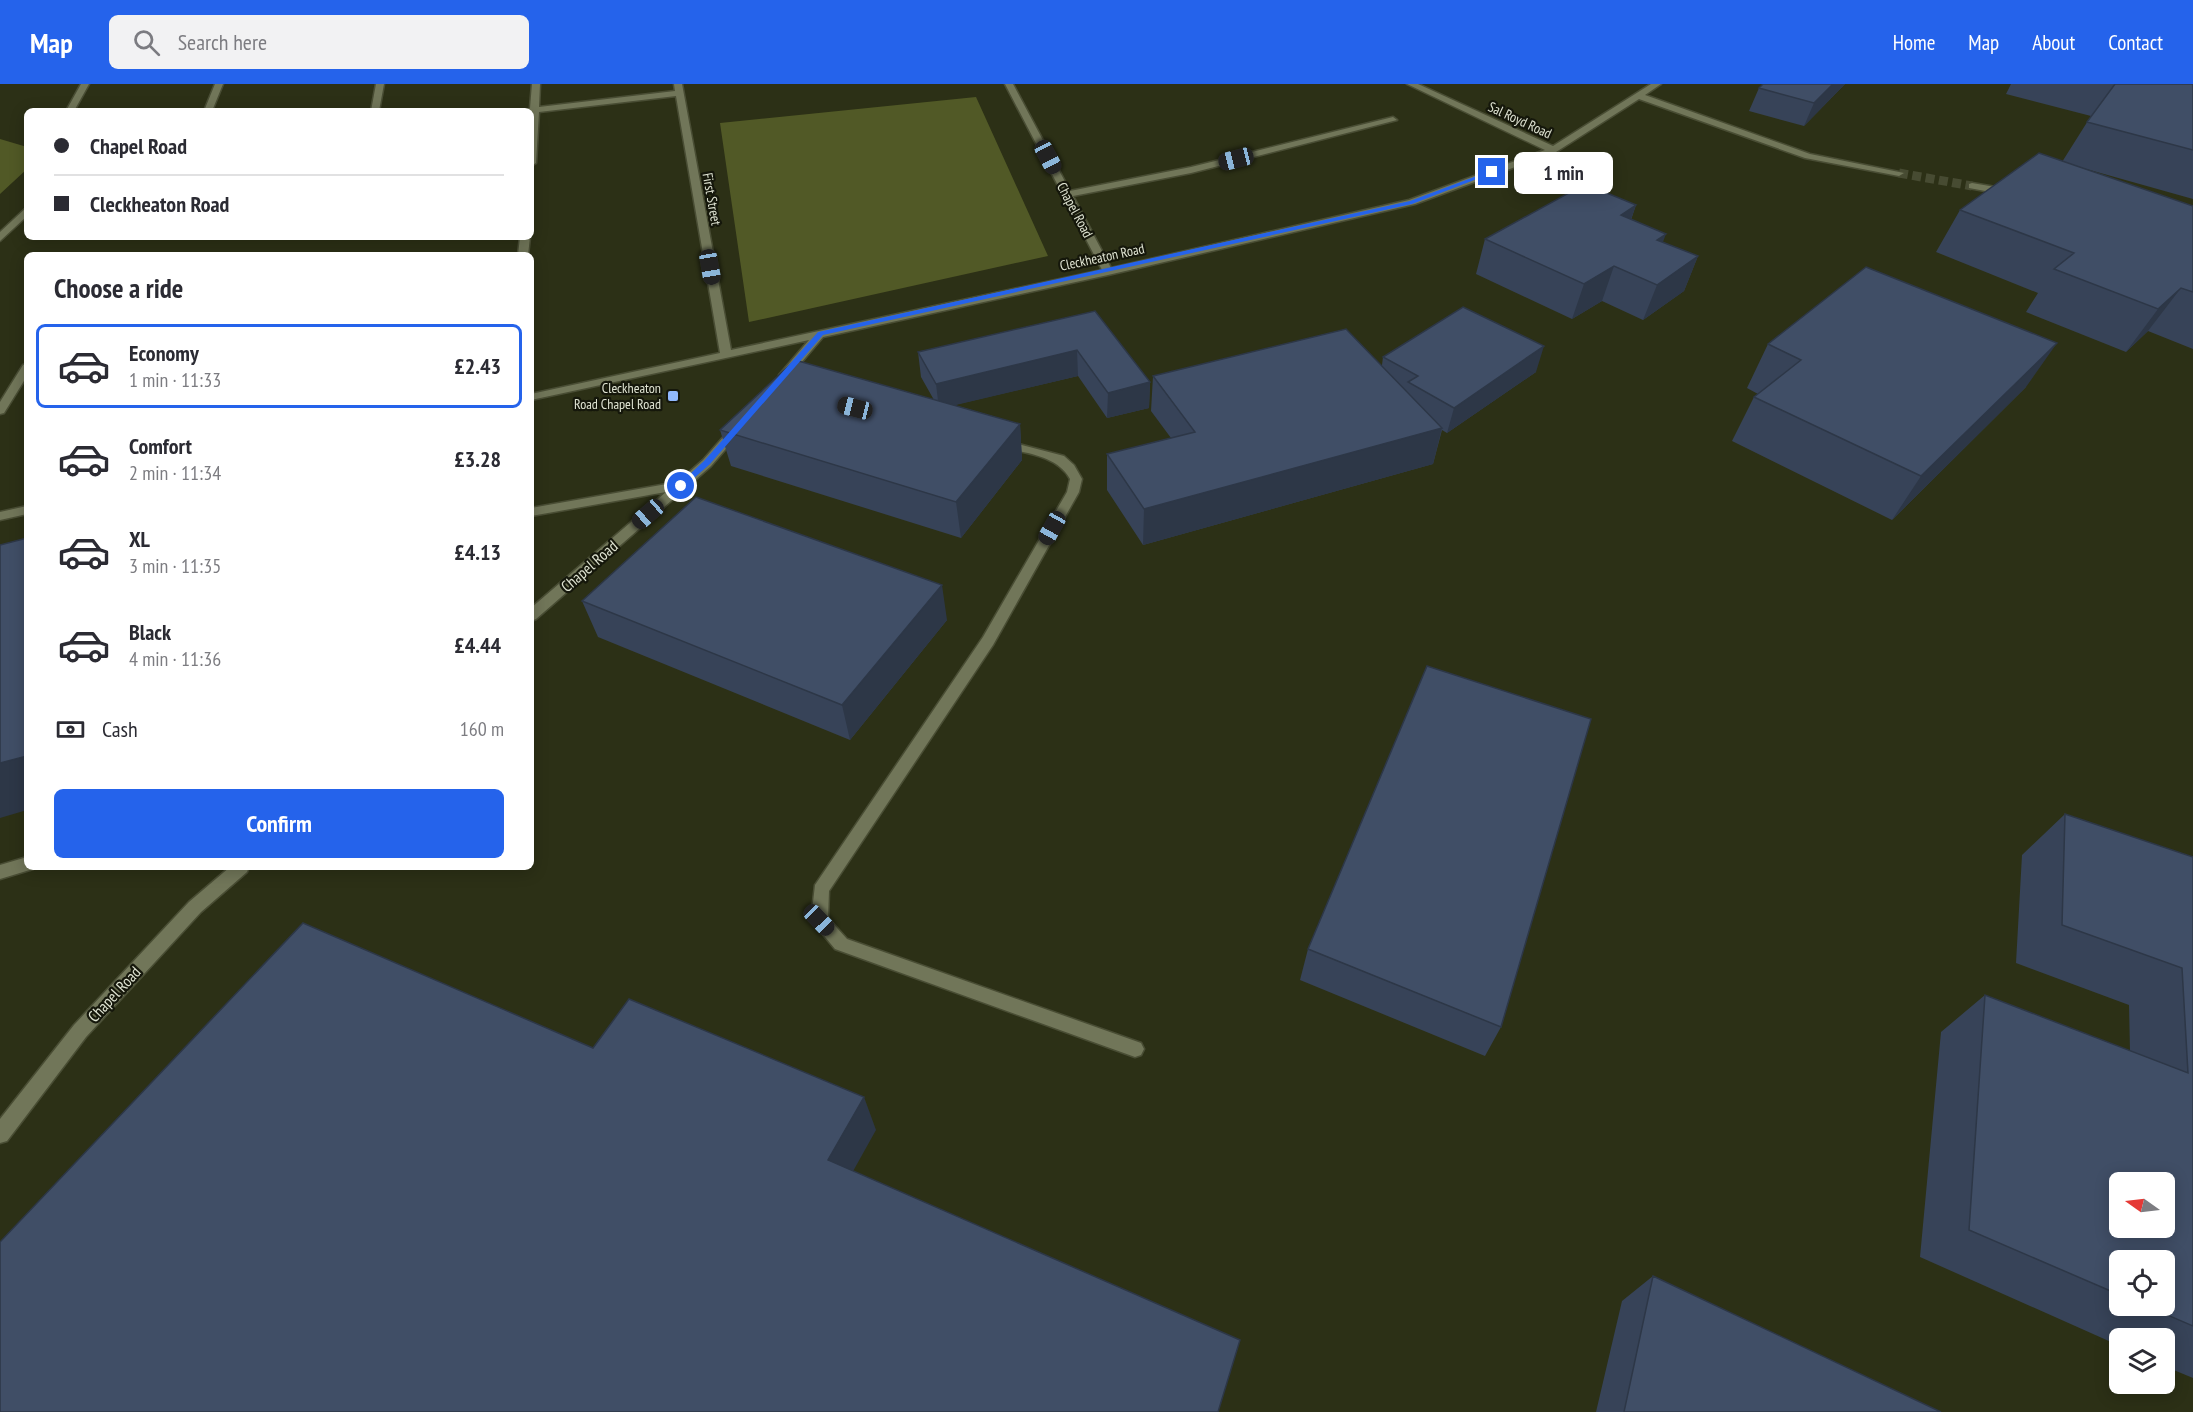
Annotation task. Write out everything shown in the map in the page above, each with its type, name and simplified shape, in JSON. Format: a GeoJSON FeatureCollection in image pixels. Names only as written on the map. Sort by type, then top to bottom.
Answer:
{"type":"FeatureCollection","features":[{"type":"Feature","properties":{"kind":"street"},"geometry":{"type":"LineString","coordinates":[[72,108],[85,84]]}},
{"type":"Feature","properties":{"kind":"street"},"geometry":{"type":"LineString","coordinates":[[209,108],[219,84]]}},
{"type":"Feature","properties":{"kind":"street"},"geometry":{"type":"LineString","coordinates":[[376,108],[380,84]]}},
{"type":"Feature","properties":{"kind":"street"},"geometry":{"type":"LineString","coordinates":[[532,108],[536,84]]}},
{"type":"Feature","properties":{"kind":"street","name":"Chapel Road"},"geometry":{"type":"LineString","coordinates":[[1009,84],[1108,272]]}},
{"type":"Feature","properties":{"kind":"street","name":"Sal Royd Road"},"geometry":{"type":"LineString","coordinates":[[1411,84],[1553,150]]}},
{"type":"Feature","properties":{"kind":"street","name":"Cleckheaton Road"},"geometry":{"type":"LineString","coordinates":[[534,396],[1108,272],[1412,202],[1553,150],[1657,84]]}},
{"type":"Feature","properties":{"kind":"street"},"geometry":{"type":"LineString","coordinates":[[534,111],[679,88]]}},
{"type":"Feature","properties":{"kind":"street","name":"First Street"},"geometry":{"type":"LineString","coordinates":[[679,88],[726,355]]}},
{"type":"Feature","properties":{"kind":"street"},"geometry":{"type":"LineString","coordinates":[[1639,96],[1808,156],[1899,173]]}},
{"type":"Feature","properties":{"kind":"street"},"geometry":{"type":"LineString","coordinates":[[1067,194],[1191,170],[1393,120]]}},
{"type":"Feature","properties":{"kind":"street"},"geometry":{"type":"LineString","coordinates":[[1972,186],[2020,195]]}},
{"type":"Feature","properties":{"kind":"street"},"geometry":{"type":"LineString","coordinates":[[0,237],[24,213]]}},
{"type":"Feature","properties":{"kind":"street"},"geometry":{"type":"LineString","coordinates":[[773,388],[820,334]]}},
{"type":"Feature","properties":{"kind":"street"},"geometry":{"type":"LineString","coordinates":[[0,411],[24,372]]}},
{"type":"Feature","properties":{"kind":"street","name":"Chapel Road"},"geometry":{"type":"LineString","coordinates":[[534,613],[707,463],[744,421]]}},
{"type":"Feature","properties":{"kind":"street"},"geometry":{"type":"LineString","coordinates":[[994,441],[1060,459],[1070,468],[1076,479],[1072,492],[988,642],[821,890],[819,920],[842,944],[871,956],[1135,1049]]}},
{"type":"Feature","properties":{"kind":"street"},"geometry":{"type":"LineString","coordinates":[[534,511],[681,486]]}},
{"type":"Feature","properties":{"kind":"street"},"geometry":{"type":"LineString","coordinates":[[0,516],[24,511]]}},
{"type":"Feature","properties":{"kind":"street"},"geometry":{"type":"LineString","coordinates":[[0,872],[24,865]]}},
{"type":"Feature","properties":{"kind":"street","name":"Chapel Road"},"geometry":{"type":"LineString","coordinates":[[0,1134],[80,1031],[195,907],[238,870]]}},
{"type":"Feature","properties":{"kind":"green space"},"geometry":{"type":"Polygon","coordinates":[[[976,97],[1048,256],[749,322],[720,123],[976,97]]]}},
{"type":"Feature","properties":{"kind":"green space"},"geometry":{"type":"Polygon","coordinates":[[[0,139],[24,146],[24,172],[0,194],[0,139]]]}},
{"type":"Feature","properties":{"kind":"building"},"geometry":{"type":"Polygon","coordinates":[[[1763,84],[1833,84],[1814,103],[1759,88],[1763,84]]]}},
{"type":"Feature","properties":{"kind":"building"},"geometry":{"type":"Polygon","coordinates":[[[2115,84],[2193,84],[2193,150],[2087,122],[2115,84]]]}},
{"type":"Feature","properties":{"kind":"building"},"geometry":{"type":"Polygon","coordinates":[[[2039,153],[2193,206],[2193,292],[2181,288],[2158,309],[2054,269],[2074,253],[1960,210],[2039,153]]]}},
{"type":"Feature","properties":{"kind":"building"},"geometry":{"type":"Polygon","coordinates":[[[1585,184],[1636,205],[1621,215],[1666,234],[1657,240],[1698,256],[1657,285],[1614,266],[1584,284],[1485,239],[1585,184]]]}},
{"type":"Feature","properties":{"kind":"building"},"geometry":{"type":"Polygon","coordinates":[[[1866,267],[2057,343],[1921,476],[1754,397],[1801,360],[1768,344],[1866,267]]]}},
{"type":"Feature","properties":{"kind":"building"},"geometry":{"type":"Polygon","coordinates":[[[1463,307],[1544,346],[1454,408],[1408,382],[1418,376],[1383,357],[1463,307]]]}},
{"type":"Feature","properties":{"kind":"building"},"geometry":{"type":"Polygon","coordinates":[[[1095,311],[1150,382],[1108,393],[1077,350],[936,384],[918,352],[1095,311]]]}},
{"type":"Feature","properties":{"kind":"building"},"geometry":{"type":"Polygon","coordinates":[[[1346,329],[1442,428],[1144,509],[1107,454],[1195,432],[1153,376],[1346,329]]]}},
{"type":"Feature","properties":{"kind":"building"},"geometry":{"type":"Polygon","coordinates":[[[795,360],[1020,424],[956,502],[720,430],[795,360]]]}},
{"type":"Feature","properties":{"kind":"building"},"geometry":{"type":"Polygon","coordinates":[[[696,497],[942,585],[842,705],[582,601],[696,497]]]}},
{"type":"Feature","properties":{"kind":"building"},"geometry":{"type":"Polygon","coordinates":[[[24,539],[24,757],[0,763],[0,545],[24,539]]]}},
{"type":"Feature","properties":{"kind":"building"},"geometry":{"type":"Polygon","coordinates":[[[1427,666],[1591,719],[1501,1027],[1308,949],[1427,666]]]}},
{"type":"Feature","properties":{"kind":"building"},"geometry":{"type":"Polygon","coordinates":[[[2065,814],[2193,857],[2193,1326],[2170,1316],[2175,1316],[2175,1250],[2109,1250],[2109,1290],[1969,1230],[1985,995],[2188,1073],[2182,968],[2062,925],[2065,814]]]}},
{"type":"Feature","properties":{"kind":"building"},"geometry":{"type":"Polygon","coordinates":[[[303,923],[593,1048],[629,999],[864,1097],[828,1160],[1240,1340],[1218,1412],[0,1412],[0,1242],[303,923]]]}},
{"type":"Feature","properties":{"kind":"building"},"geometry":{"type":"Polygon","coordinates":[[[1653,1276],[1941,1412],[1624,1412],[1653,1276]]]}},
{"type":"Feature","properties":{"kind":"tunnel"},"geometry":{"type":"LineString","coordinates":[[1899,173],[1972,186]]}},
{"type":"Feature","properties":{"kind":"place","name":"Cleckheaton Road Chapel Road"},"geometry":{"type":"Point","coordinates":[673,396]}},
{"type":"Feature","properties":{"kind":"route"},"geometry":{"type":"LineString","coordinates":[[681,486],[707,463],[820,334],[1412,202],[1492,172]]}}]}
